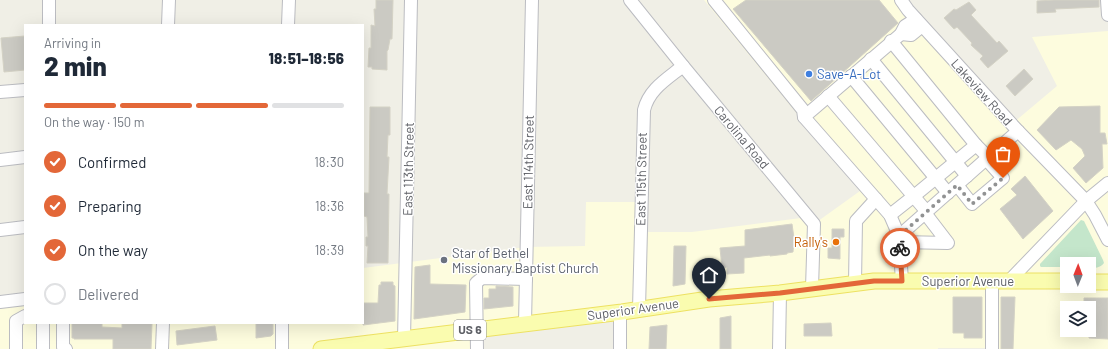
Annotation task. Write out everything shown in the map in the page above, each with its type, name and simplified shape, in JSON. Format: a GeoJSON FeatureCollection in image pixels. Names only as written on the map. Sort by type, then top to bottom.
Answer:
{"type":"FeatureCollection","features":[{"type":"Feature","properties":{"kind":"main road","name":"Superior Avenue"},"geometry":{"type":"LineString","coordinates":[[321,349],[344,348],[404,338],[620,312],[709,299],[780,293],[874,281],[1060,281]]}},
{"type":"Feature","properties":{"kind":"main road"},"geometry":{"type":"LineString","coordinates":[[1096,282],[1108,282]]}},
{"type":"Feature","properties":{"kind":"street"},"geometry":{"type":"LineString","coordinates":[[49,0],[49,24]]}},
{"type":"Feature","properties":{"kind":"street"},"geometry":{"type":"LineString","coordinates":[[168,24],[169,0]]}},
{"type":"Feature","properties":{"kind":"street"},"geometry":{"type":"LineString","coordinates":[[288,24],[289,0]]}},
{"type":"Feature","properties":{"kind":"street","name":"East 113th Street"},"geometry":{"type":"LineString","coordinates":[[404,338],[411,0]]}},
{"type":"Feature","properties":{"kind":"street","name":"East 114th Street"},"geometry":{"type":"LineString","coordinates":[[525,323],[532,0]]}},
{"type":"Feature","properties":{"kind":"street","name":"Carolina Road"},"geometry":{"type":"LineString","coordinates":[[630,0],[814,224],[812,288]]}},
{"type":"Feature","properties":{"kind":"street"},"geometry":{"type":"LineString","coordinates":[[714,0],[803,110],[804,117],[890,215],[899,239],[902,281]]}},
{"type":"Feature","properties":{"kind":"street","name":"Lakeview Road"},"geometry":{"type":"LineString","coordinates":[[901,0],[908,10],[1018,131],[1086,201],[1108,240]]}},
{"type":"Feature","properties":{"kind":"street"},"geometry":{"type":"LineString","coordinates":[[1107,0],[1108,15]]}},
{"type":"Feature","properties":{"kind":"street"},"geometry":{"type":"LineString","coordinates":[[804,117],[896,38],[905,26],[919,22]]}},
{"type":"Feature","properties":{"kind":"street"},"geometry":{"type":"LineString","coordinates":[[851,76],[935,180],[952,189],[972,204],[1003,178],[976,145],[896,38]]}},
{"type":"Feature","properties":{"kind":"street"},"geometry":{"type":"LineString","coordinates":[[871,59],[967,176]]}},
{"type":"Feature","properties":{"kind":"street","name":"East 115th Street"},"geometry":{"type":"LineString","coordinates":[[639,309],[644,110],[648,97],[654,90],[683,66]]}},
{"type":"Feature","properties":{"kind":"street"},"geometry":{"type":"LineString","coordinates":[[0,92],[24,90]]}},
{"type":"Feature","properties":{"kind":"street"},"geometry":{"type":"LineString","coordinates":[[828,96],[914,196],[948,243],[899,239]]}},
{"type":"Feature","properties":{"kind":"street"},"geometry":{"type":"LineString","coordinates":[[899,239],[952,189],[1018,131]]}},
{"type":"Feature","properties":{"kind":"street"},"geometry":{"type":"LineString","coordinates":[[890,215],[956,163],[976,145]]}},
{"type":"Feature","properties":{"kind":"street"},"geometry":{"type":"LineString","coordinates":[[0,160],[24,157]]}},
{"type":"Feature","properties":{"kind":"street"},"geometry":{"type":"LineString","coordinates":[[1009,280],[1086,201],[1108,183]]}},
{"type":"Feature","properties":{"kind":"street"},"geometry":{"type":"LineString","coordinates":[[854,284],[856,221],[876,199]]}},
{"type":"Feature","properties":{"kind":"street"},"geometry":{"type":"LineString","coordinates":[[0,230],[24,227]]}},
{"type":"Feature","properties":{"kind":"street"},"geometry":{"type":"LineString","coordinates":[[477,349],[476,283],[482,278],[526,279]]}},
{"type":"Feature","properties":{"kind":"street"},"geometry":{"type":"LineString","coordinates":[[992,281],[992,349]]}},
{"type":"Feature","properties":{"kind":"street"},"geometry":{"type":"LineString","coordinates":[[779,349],[780,293]]}},
{"type":"Feature","properties":{"kind":"street"},"geometry":{"type":"LineString","coordinates":[[0,302],[24,299]]}},
{"type":"Feature","properties":{"kind":"street"},"geometry":{"type":"LineString","coordinates":[[620,312],[620,349]]}},
{"type":"Feature","properties":{"kind":"street"},"geometry":{"type":"LineString","coordinates":[[16,349],[16,321],[24,317]]}},
{"type":"Feature","properties":{"kind":"street"},"geometry":{"type":"LineString","coordinates":[[43,324],[43,348],[64,348],[64,324]]}},
{"type":"Feature","properties":{"kind":"street"},"geometry":{"type":"LineString","coordinates":[[162,324],[162,349]]}},
{"type":"Feature","properties":{"kind":"street"},"geometry":{"type":"LineString","coordinates":[[282,324],[282,349]]}},
{"type":"Feature","properties":{"kind":"shaded area"},"geometry":{"type":"Polygon","coordinates":[[[704,0],[901,0],[1012,124],[1057,86],[1032,37],[1108,31],[1108,349],[620,349],[620,312],[477,330],[476,349],[0,349],[0,302],[24,299],[24,324],[364,324],[364,268],[526,247],[585,246],[586,202],[641,202],[641,232],[692,232],[809,217],[814,224],[860,191],[704,0]]]}},
{"type":"Feature","properties":{"kind":"shaded area"},"geometry":{"type":"Polygon","coordinates":[[[1081,220],[1084,221],[1104,263],[1096,268],[1096,257],[1060,257],[1060,267],[1041,267],[1040,264],[1081,220]]]}},
{"type":"Feature","properties":{"kind":"building"},"geometry":{"type":"Polygon","coordinates":[[[376,0],[393,0],[392,39],[390,39],[387,51],[387,70],[372,69],[372,67],[368,67],[369,48],[371,48],[371,25],[375,26],[374,9],[376,9],[376,0]]]}},
{"type":"Feature","properties":{"kind":"building"},"geometry":{"type":"Polygon","coordinates":[[[746,0],[879,0],[898,23],[811,101],[733,9],[746,0]]]}},
{"type":"Feature","properties":{"kind":"building"},"geometry":{"type":"Polygon","coordinates":[[[1099,0],[1099,7],[1055,9],[1056,12],[1037,13],[1037,1],[1099,0]]]}},
{"type":"Feature","properties":{"kind":"building"},"geometry":{"type":"Polygon","coordinates":[[[969,2],[976,10],[971,15],[997,43],[999,41],[1008,51],[988,68],[980,59],[983,56],[971,45],[972,43],[957,27],[954,29],[944,18],[954,9],[956,10],[969,2]]]}},
{"type":"Feature","properties":{"kind":"building"},"geometry":{"type":"Polygon","coordinates":[[[24,36],[24,70],[4,72],[1,38],[24,36]]]}},
{"type":"Feature","properties":{"kind":"building"},"geometry":{"type":"Polygon","coordinates":[[[1024,69],[1033,79],[1015,96],[1006,86],[1024,69]]]}},
{"type":"Feature","properties":{"kind":"building"},"geometry":{"type":"Polygon","coordinates":[[[1100,106],[1100,133],[1105,133],[1107,144],[1102,144],[1103,168],[1086,183],[1073,168],[1085,156],[1082,149],[1071,140],[1056,150],[1037,130],[1059,107],[1100,106]]]}},
{"type":"Feature","properties":{"kind":"building"},"geometry":{"type":"Polygon","coordinates":[[[370,107],[390,107],[390,135],[388,135],[387,157],[389,157],[387,194],[389,194],[388,263],[367,263],[368,246],[366,246],[366,237],[368,237],[367,217],[364,216],[364,193],[369,193],[370,107]]]}},
{"type":"Feature","properties":{"kind":"building"},"geometry":{"type":"Polygon","coordinates":[[[1025,176],[1053,211],[1023,239],[1000,209],[1017,195],[1011,189],[1025,176]]]}},
{"type":"Feature","properties":{"kind":"building"},"geometry":{"type":"Polygon","coordinates":[[[792,224],[794,238],[793,252],[787,254],[744,258],[744,273],[727,274],[727,267],[722,268],[720,248],[745,246],[745,230],[792,224]]]}},
{"type":"Feature","properties":{"kind":"building"},"geometry":{"type":"Polygon","coordinates":[[[832,229],[844,229],[844,237],[840,237],[840,259],[828,258],[828,248],[832,248],[832,229]]]}},
{"type":"Feature","properties":{"kind":"building"},"geometry":{"type":"Polygon","coordinates":[[[674,246],[686,246],[685,284],[673,286],[674,246]]]}},
{"type":"Feature","properties":{"kind":"building"},"geometry":{"type":"Polygon","coordinates":[[[430,265],[430,284],[466,285],[465,312],[414,319],[415,267],[430,265]]]}},
{"type":"Feature","properties":{"kind":"building"},"geometry":{"type":"Polygon","coordinates":[[[381,282],[393,282],[393,285],[395,286],[395,321],[363,325],[364,303],[378,303],[379,285],[381,285],[381,282]]]}},
{"type":"Feature","properties":{"kind":"building"},"geometry":{"type":"Polygon","coordinates":[[[496,286],[513,287],[513,306],[484,309],[484,298],[489,298],[489,289],[496,289],[496,286]]]}},
{"type":"Feature","properties":{"kind":"building"},"geometry":{"type":"Polygon","coordinates":[[[953,297],[982,297],[982,338],[964,338],[964,333],[953,333],[953,297]]]}},
{"type":"Feature","properties":{"kind":"building"},"geometry":{"type":"Polygon","coordinates":[[[1001,297],[1015,297],[1013,349],[1001,349],[1001,297]]]}},
{"type":"Feature","properties":{"kind":"building"},"geometry":{"type":"Polygon","coordinates":[[[1084,298],[1108,298],[1108,339],[1089,338],[1096,337],[1096,301],[1084,301],[1084,298]]]}},
{"type":"Feature","properties":{"kind":"building"},"geometry":{"type":"Polygon","coordinates":[[[731,316],[731,349],[720,349],[720,318],[731,316]]]}},
{"type":"Feature","properties":{"kind":"building"},"geometry":{"type":"Polygon","coordinates":[[[831,323],[832,336],[804,336],[804,324],[831,323]]]}},
{"type":"Feature","properties":{"kind":"building"},"geometry":{"type":"Polygon","coordinates":[[[72,324],[102,324],[102,327],[122,328],[122,324],[152,324],[151,349],[113,349],[113,339],[72,338],[72,324]]]}},
{"type":"Feature","properties":{"kind":"building"},"geometry":{"type":"Polygon","coordinates":[[[256,324],[273,324],[273,334],[271,336],[256,338],[256,324]]]}},
{"type":"Feature","properties":{"kind":"building"},"geometry":{"type":"Polygon","coordinates":[[[667,325],[666,349],[649,349],[650,327],[667,325]]]}},
{"type":"Feature","properties":{"kind":"building"},"geometry":{"type":"Polygon","coordinates":[[[215,326],[217,340],[177,345],[176,331],[215,326]]]}},
{"type":"Feature","properties":{"kind":"way so far"},"geometry":{"type":"LineString","coordinates":[[900,248],[899,236],[957,185],[972,204],[1003,178]]}},
{"type":"Feature","properties":{"kind":"place","name":"Save-A-Lot"},"geometry":{"type":"Point","coordinates":[809,74]}},
{"type":"Feature","properties":{"kind":"place","name":"Rally's"},"geometry":{"type":"Point","coordinates":[836,242]}},
{"type":"Feature","properties":{"kind":"place","name":"Star of Bethel Missionary Baptist Church"},"geometry":{"type":"Point","coordinates":[444,260]}},
{"type":"Feature","properties":{"kind":"route"},"geometry":{"type":"LineString","coordinates":[[709,299],[780,293],[874,281],[902,281],[900,248]]}}]}
